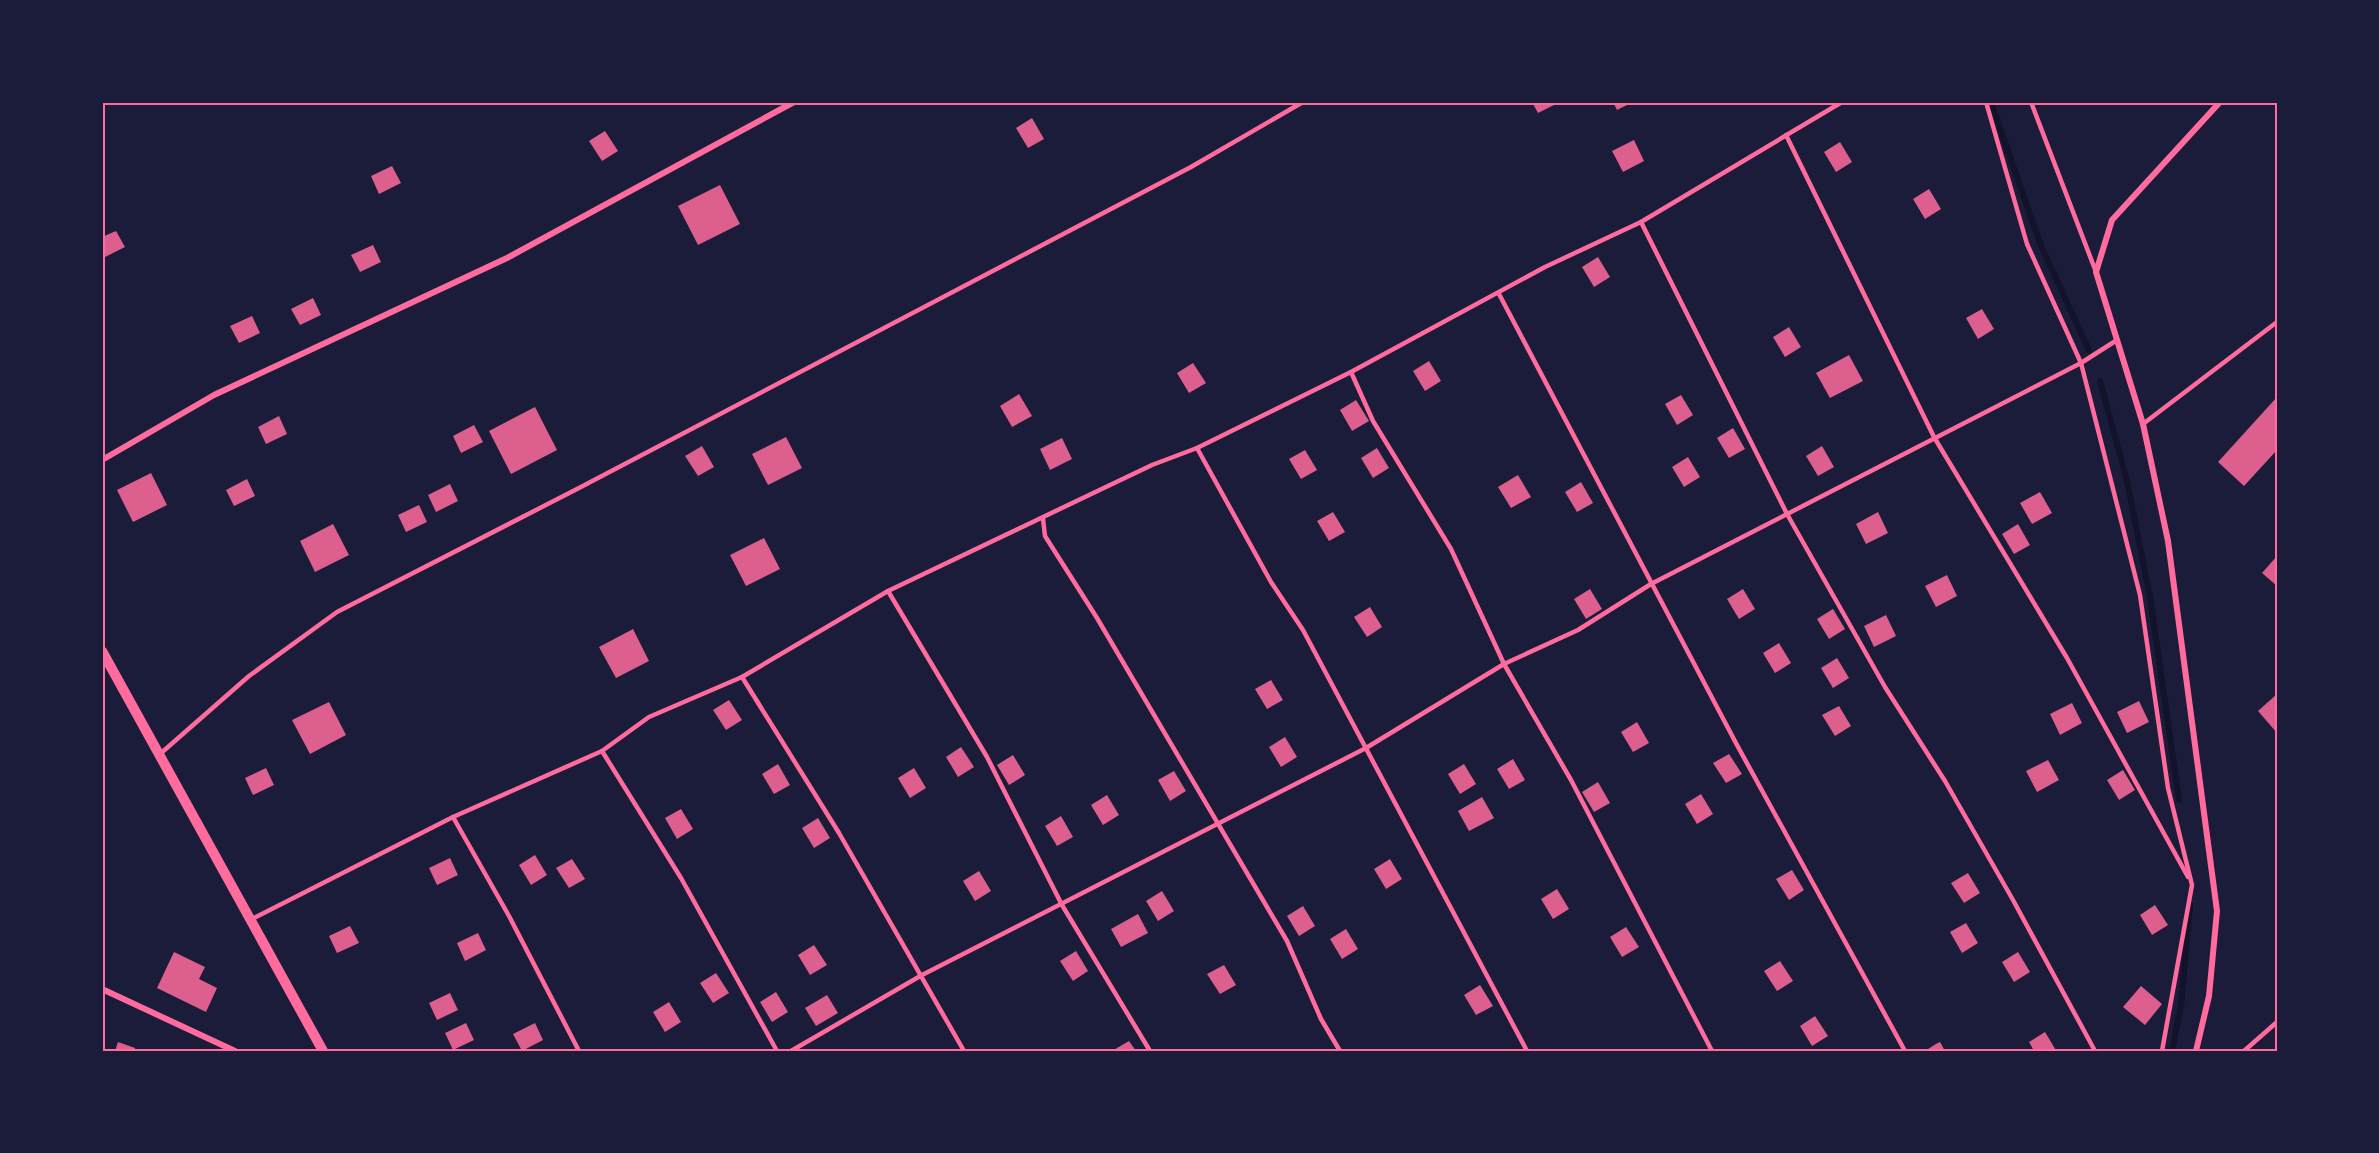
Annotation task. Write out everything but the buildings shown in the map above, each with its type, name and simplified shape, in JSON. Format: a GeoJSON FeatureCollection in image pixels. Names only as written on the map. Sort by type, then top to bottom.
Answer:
{"type":"FeatureCollection","features":[{"type":"Feature","properties":{"kind":"street"},"geometry":{"type":"LineString","coordinates":[[102,460],[214,395],[507,258],[794,102]]}},
{"type":"Feature","properties":{"kind":"street"},"geometry":{"type":"LineString","coordinates":[[2196,1051],[2209,996],[2217,911],[2168,541],[2143,424],[2096,272],[2112,220],[2220,102]]}},
{"type":"Feature","properties":{"kind":"street"},"geometry":{"type":"LineString","coordinates":[[102,651],[323,1051]]}},
{"type":"Feature","properties":{"kind":"street"},"geometry":{"type":"LineString","coordinates":[[102,989],[235,1051]]}},
{"type":"Feature","properties":{"kind":"lane"},"geometry":{"type":"LineString","coordinates":[[160,754],[249,676],[337,612],[579,488],[1191,167],[1304,102]]}},
{"type":"Feature","properties":{"kind":"lane"},"geometry":{"type":"LineString","coordinates":[[252,919],[453,817],[602,751],[649,717],[742,677],[888,591],[1152,465],[1197,448],[1351,372],[1545,267],[1641,222],[1842,102]]}},
{"type":"Feature","properties":{"kind":"lane"},"geometry":{"type":"LineString","coordinates":[[1986,102],[2027,244],[2081,363],[2140,595],[2168,788],[2192,885],[2162,1051]]}},
{"type":"Feature","properties":{"kind":"lane"},"geometry":{"type":"LineString","coordinates":[[2031,102],[2096,272]]}},
{"type":"Feature","properties":{"kind":"lane"},"geometry":{"type":"LineString","coordinates":[[1786,135],[1934,437],[2067,658],[2192,885]]}},
{"type":"Feature","properties":{"kind":"lane"},"geometry":{"type":"LineString","coordinates":[[1641,222],[1787,514],[1885,687],[1945,781],[2095,1051]]}},
{"type":"Feature","properties":{"kind":"lane"},"geometry":{"type":"LineString","coordinates":[[1498,294],[1651,584],[1905,1051]]}},
{"type":"Feature","properties":{"kind":"lane"},"geometry":{"type":"LineString","coordinates":[[2143,424],[2277,322]]}},
{"type":"Feature","properties":{"kind":"lane"},"geometry":{"type":"LineString","coordinates":[[791,1051],[922,975],[1366,748],[1504,664],[1578,630],[1651,584],[2081,363],[2117,340]]}},
{"type":"Feature","properties":{"kind":"lane"},"geometry":{"type":"LineString","coordinates":[[1351,372],[1373,420],[1451,549],[1504,664],[1571,780],[1712,1051]]}},
{"type":"Feature","properties":{"kind":"lane"},"geometry":{"type":"LineString","coordinates":[[1197,448],[1270,582],[1303,630],[1527,1051]]}},
{"type":"Feature","properties":{"kind":"lane"},"geometry":{"type":"LineString","coordinates":[[1043,519],[1045,536],[1097,618],[1287,941],[1321,1019],[1340,1051]]}},
{"type":"Feature","properties":{"kind":"lane"},"geometry":{"type":"LineString","coordinates":[[888,591],[987,757],[1062,905],[1150,1051]]}},
{"type":"Feature","properties":{"kind":"lane"},"geometry":{"type":"LineString","coordinates":[[742,677],[839,833],[964,1051]]}},
{"type":"Feature","properties":{"kind":"lane"},"geometry":{"type":"LineString","coordinates":[[602,751],[681,878],[777,1051]]}},
{"type":"Feature","properties":{"kind":"lane"},"geometry":{"type":"LineString","coordinates":[[453,817],[509,916],[579,1051]]}},
{"type":"Feature","properties":{"kind":"lane"},"geometry":{"type":"LineString","coordinates":[[2244,1051],[2277,1023]]}},
{"type":"Feature","properties":{"kind":"waterway"},"geometry":{"type":"LineString","coordinates":[[1991,102],[2041,246],[2089,350]]}},
{"type":"Feature","properties":{"kind":"waterway"},"geometry":{"type":"LineString","coordinates":[[2100,381],[2127,481],[2150,597],[2179,800]]}},
{"type":"Feature","properties":{"kind":"waterway"},"geometry":{"type":"LineString","coordinates":[[2172,1051],[2181,1005],[2190,905]]}}]}
